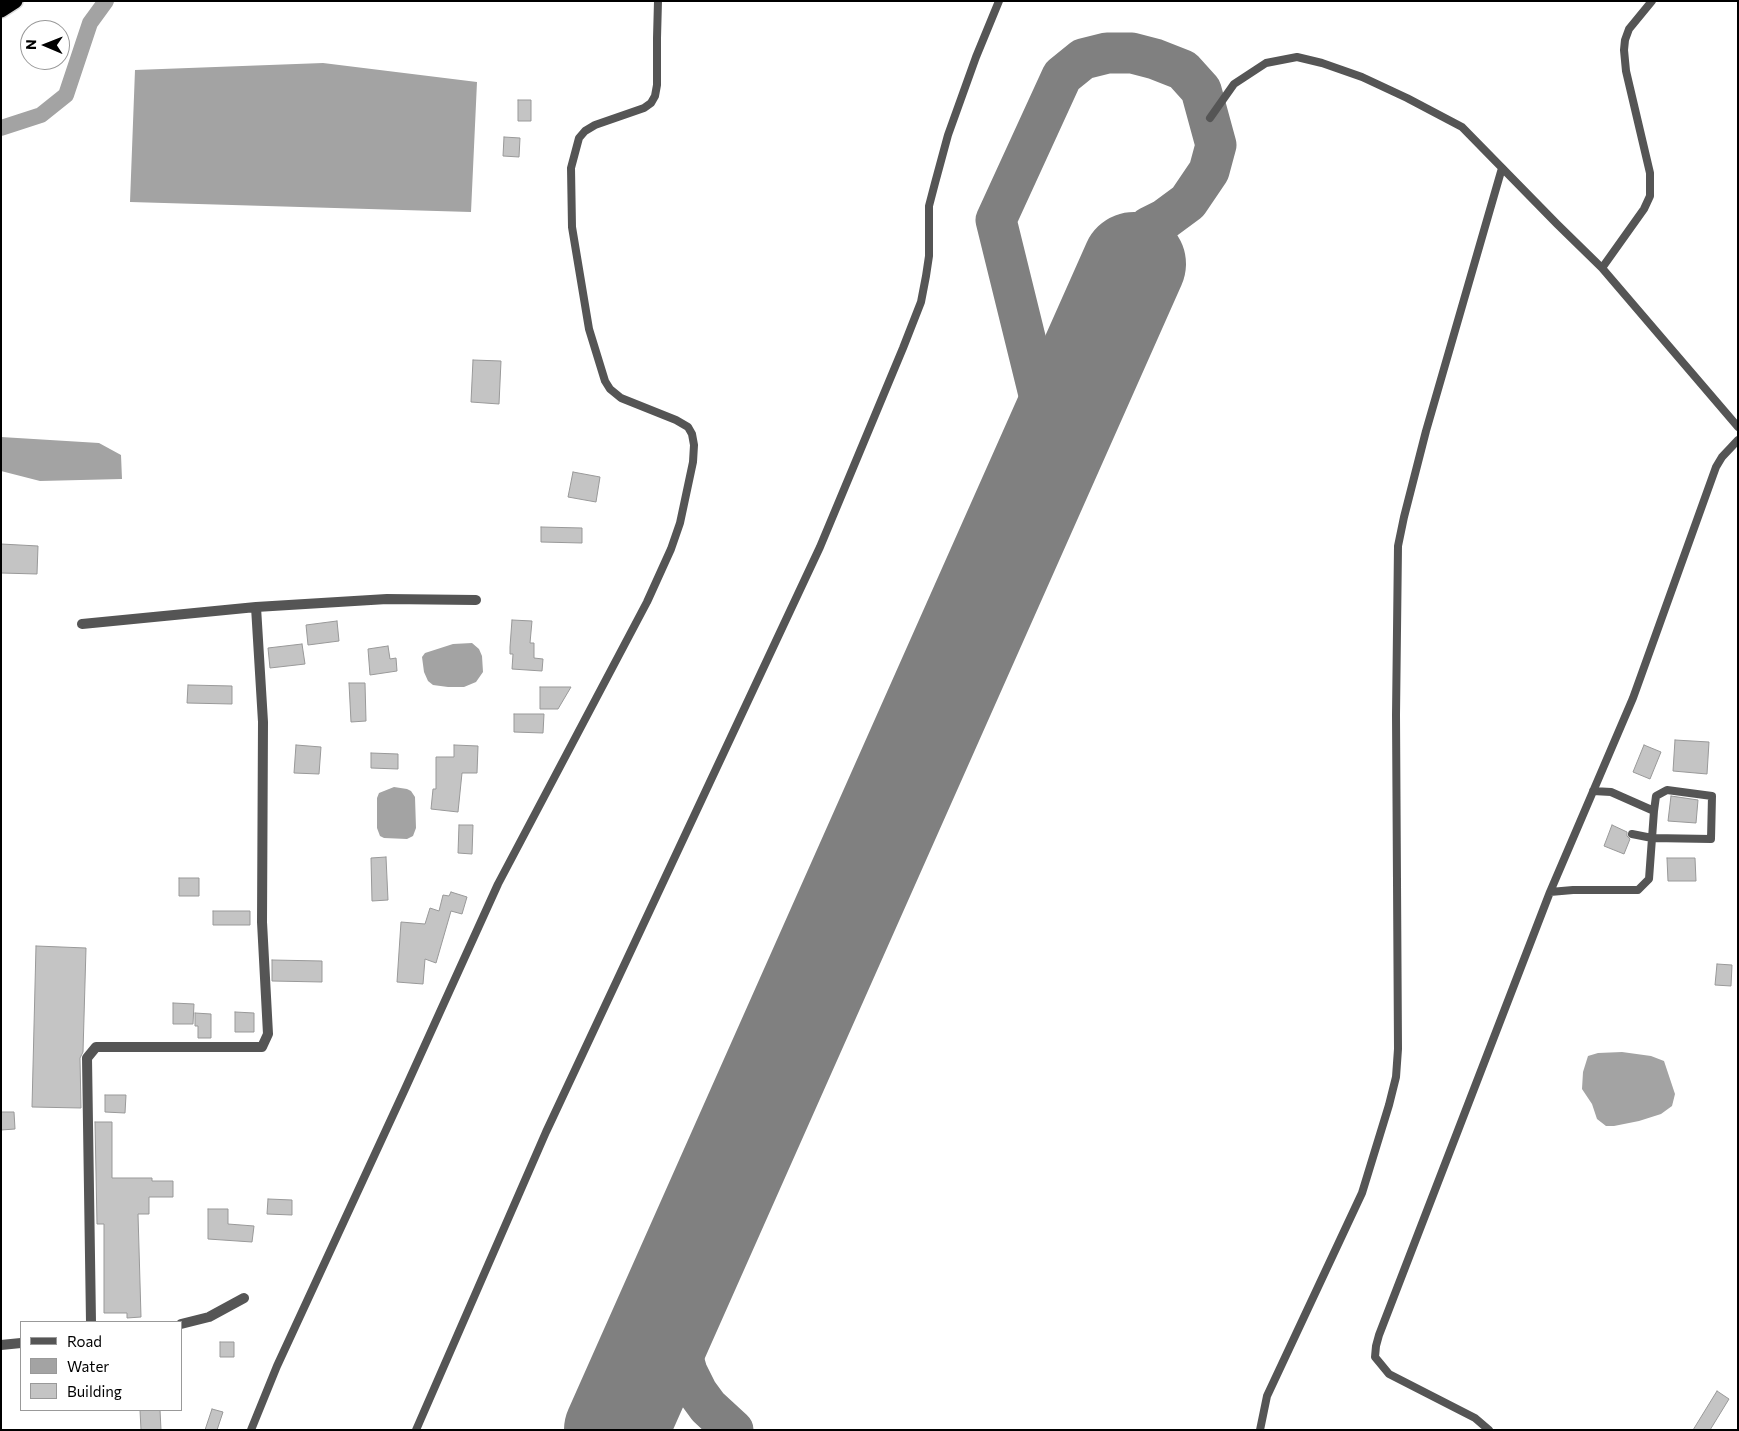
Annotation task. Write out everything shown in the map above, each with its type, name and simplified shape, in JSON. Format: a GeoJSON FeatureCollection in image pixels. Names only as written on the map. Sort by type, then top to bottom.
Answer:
{"type":"FeatureCollection","features":[{"type":"Feature","properties":{"kind":"highway"},"geometry":{"type":"LineString","coordinates":[[1,10],[15,1]]}},
{"type":"Feature","properties":{"kind":"street"},"geometry":{"type":"LineString","coordinates":[[82,624],[256,607],[386,599],[476,600]]}},
{"type":"Feature","properties":{"kind":"street"},"geometry":{"type":"LineString","coordinates":[[91,1321],[87,1058],[96,1047],[262,1047],[268,1034],[262,922],[263,722],[256,607]]}},
{"type":"Feature","properties":{"kind":"street"},"geometry":{"type":"LineString","coordinates":[[182,1324],[209,1317],[244,1298]]}},
{"type":"Feature","properties":{"kind":"street"},"geometry":{"type":"LineString","coordinates":[[1,1345],[20,1343]]}},
{"type":"Feature","properties":{"kind":"lane"},"geometry":{"type":"LineString","coordinates":[[251,1430],[277,1366],[406,1089],[498,884],[647,602],[680,524],[693,462],[694,445],[692,434],[688,427],[676,420],[621,398],[610,389],[605,381],[589,329],[572,227],[571,168],[579,138],[585,131],[595,125],[644,108],[651,103],[655,96],[658,85],[656,38],[658,1]]}},
{"type":"Feature","properties":{"kind":"lane"},"geometry":{"type":"LineString","coordinates":[[416,1430],[546,1132],[820,547],[903,348],[921,302],[926,276],[929,256],[929,206],[934,183],[948,134],[1000,1]]}},
{"type":"Feature","properties":{"kind":"lane"},"geometry":{"type":"LineString","coordinates":[[1602,268],[1644,209],[1650,196],[1650,173],[1626,71],[1624,50],[1625,40],[1630,29],[1652,1]]}},
{"type":"Feature","properties":{"kind":"lane"},"geometry":{"type":"LineString","coordinates":[[1210,118],[1234,84],[1266,63],[1297,57],[1322,63],[1362,77],[1462,127],[1602,268],[1738,427]]}},
{"type":"Feature","properties":{"kind":"lane"},"geometry":{"type":"LineString","coordinates":[[1260,1430],[1266,1396],[1362,1193],[1396,1078],[1398,1049],[1396,715],[1398,546],[1426,431],[1502,168]]}},
{"type":"Feature","properties":{"kind":"lane"},"geometry":{"type":"LineString","coordinates":[[1489,1430],[1475,1418],[1389,1374],[1375,1357],[1376,1346],[1382,1326],[1550,892],[1633,698],[1716,467],[1722,457],[1738,440]]}},
{"type":"Feature","properties":{"kind":"lane"},"geometry":{"type":"LineString","coordinates":[[1550,892],[1638,890],[1649,880],[1652,838],[1654,811],[1656,796],[1667,790],[1712,796],[1711,839],[1652,838],[1632,834]]}},
{"type":"Feature","properties":{"kind":"lane"},"geometry":{"type":"LineString","coordinates":[[1593,791],[1611,792],[1654,811]]}},
{"type":"Feature","properties":{"kind":"water"},"geometry":{"type":"Polygon","coordinates":[[[323,63],[477,82],[471,212],[130,202],[135,70],[323,63]]]}},
{"type":"Feature","properties":{"kind":"water"},"geometry":{"type":"Polygon","coordinates":[[[1,437],[99,443],[121,455],[122,479],[40,481],[1,471],[1,437]]]}},
{"type":"Feature","properties":{"kind":"water"},"geometry":{"type":"Polygon","coordinates":[[[472,643],[479,649],[482,656],[483,672],[476,682],[464,687],[448,687],[433,685],[428,681],[424,672],[422,657],[425,653],[453,644],[472,643]]]}},
{"type":"Feature","properties":{"kind":"water"},"geometry":{"type":"Polygon","coordinates":[[[394,787],[407,789],[415,797],[416,828],[413,836],[407,839],[384,838],[380,836],[377,828],[377,798],[379,793],[394,787]]]}},
{"type":"Feature","properties":{"kind":"water"},"geometry":{"type":"Polygon","coordinates":[[[1622,1052],[1651,1056],[1664,1061],[1675,1094],[1672,1106],[1661,1114],[1639,1121],[1606,1126],[1597,1119],[1592,1104],[1582,1089],[1583,1072],[1588,1056],[1598,1053],[1622,1052]]]}},
{"type":"Feature","properties":{"kind":"building"},"geometry":{"type":"Polygon","coordinates":[[[518,100],[531,100],[531,121],[518,121],[518,100]]]}},
{"type":"Feature","properties":{"kind":"building"},"geometry":{"type":"Polygon","coordinates":[[[504,137],[520,138],[519,157],[503,156],[504,137]]]}},
{"type":"Feature","properties":{"kind":"building"},"geometry":{"type":"Polygon","coordinates":[[[473,360],[501,361],[499,404],[471,402],[473,360]]]}},
{"type":"Feature","properties":{"kind":"building"},"geometry":{"type":"Polygon","coordinates":[[[573,472],[600,477],[596,502],[568,497],[573,472]]]}},
{"type":"Feature","properties":{"kind":"building"},"geometry":{"type":"Polygon","coordinates":[[[541,527],[582,528],[582,543],[541,542],[541,527]]]}},
{"type":"Feature","properties":{"kind":"building"},"geometry":{"type":"Polygon","coordinates":[[[1,544],[38,546],[37,574],[1,573],[1,544]]]}},
{"type":"Feature","properties":{"kind":"building"},"geometry":{"type":"Polygon","coordinates":[[[512,620],[532,621],[530,643],[534,643],[534,658],[543,659],[542,671],[512,669],[513,654],[510,654],[510,647],[512,620]]]}},
{"type":"Feature","properties":{"kind":"building"},"geometry":{"type":"Polygon","coordinates":[[[337,621],[339,641],[308,645],[306,625],[337,621]]]}},
{"type":"Feature","properties":{"kind":"building"},"geometry":{"type":"Polygon","coordinates":[[[302,644],[305,664],[270,668],[268,648],[302,644]]]}},
{"type":"Feature","properties":{"kind":"building"},"geometry":{"type":"Polygon","coordinates":[[[388,646],[390,659],[396,658],[397,671],[370,675],[368,649],[388,646]]]}},
{"type":"Feature","properties":{"kind":"building"},"geometry":{"type":"Polygon","coordinates":[[[349,683],[365,683],[366,721],[351,722],[349,683]]]}},
{"type":"Feature","properties":{"kind":"building"},"geometry":{"type":"Polygon","coordinates":[[[188,685],[232,686],[232,704],[187,703],[188,685]]]}},
{"type":"Feature","properties":{"kind":"building"},"geometry":{"type":"Polygon","coordinates":[[[540,687],[571,687],[558,709],[540,709],[540,687]]]}},
{"type":"Feature","properties":{"kind":"building"},"geometry":{"type":"Polygon","coordinates":[[[514,714],[544,714],[543,733],[514,732],[514,714]]]}},
{"type":"Feature","properties":{"kind":"building"},"geometry":{"type":"Polygon","coordinates":[[[1675,740],[1709,742],[1707,774],[1673,771],[1675,740]]]}},
{"type":"Feature","properties":{"kind":"building"},"geometry":{"type":"Polygon","coordinates":[[[296,745],[321,747],[319,774],[294,773],[296,745]]]}},
{"type":"Feature","properties":{"kind":"building"},"geometry":{"type":"Polygon","coordinates":[[[454,745],[478,746],[477,773],[462,773],[458,812],[431,809],[433,789],[436,789],[436,757],[454,757],[454,745]]]}},
{"type":"Feature","properties":{"kind":"building"},"geometry":{"type":"Polygon","coordinates":[[[1644,745],[1661,752],[1650,779],[1633,772],[1644,745]]]}},
{"type":"Feature","properties":{"kind":"building"},"geometry":{"type":"Polygon","coordinates":[[[371,753],[398,754],[398,769],[371,768],[371,753]]]}},
{"type":"Feature","properties":{"kind":"building"},"geometry":{"type":"Polygon","coordinates":[[[1671,796],[1698,800],[1696,823],[1668,821],[1671,796]]]}},
{"type":"Feature","properties":{"kind":"building"},"geometry":{"type":"Polygon","coordinates":[[[459,825],[473,825],[472,854],[458,853],[459,825]]]}},
{"type":"Feature","properties":{"kind":"building"},"geometry":{"type":"Polygon","coordinates":[[[1612,825],[1627,832],[1627,836],[1630,839],[1624,854],[1604,846],[1612,825]]]}},
{"type":"Feature","properties":{"kind":"building"},"geometry":{"type":"Polygon","coordinates":[[[386,857],[388,900],[372,901],[371,858],[386,857]]]}},
{"type":"Feature","properties":{"kind":"building"},"geometry":{"type":"Polygon","coordinates":[[[1667,858],[1695,858],[1696,881],[1668,881],[1667,858]]]}},
{"type":"Feature","properties":{"kind":"building"},"geometry":{"type":"Polygon","coordinates":[[[179,878],[199,878],[199,896],[179,896],[179,878]]]}},
{"type":"Feature","properties":{"kind":"building"},"geometry":{"type":"Polygon","coordinates":[[[451,892],[467,897],[462,914],[451,911],[436,963],[425,959],[423,984],[397,982],[401,922],[425,924],[430,908],[439,911],[443,895],[449,896],[451,892]]]}},
{"type":"Feature","properties":{"kind":"building"},"geometry":{"type":"Polygon","coordinates":[[[213,911],[250,911],[250,925],[213,925],[213,911]]]}},
{"type":"Feature","properties":{"kind":"building"},"geometry":{"type":"Polygon","coordinates":[[[36,946],[86,948],[83,1052],[80,1058],[81,1108],[32,1107],[36,946]]]}},
{"type":"Feature","properties":{"kind":"building"},"geometry":{"type":"Polygon","coordinates":[[[272,960],[322,961],[322,982],[272,981],[272,960]]]}},
{"type":"Feature","properties":{"kind":"building"},"geometry":{"type":"Polygon","coordinates":[[[1717,964],[1732,965],[1731,986],[1715,985],[1717,964]]]}},
{"type":"Feature","properties":{"kind":"building"},"geometry":{"type":"Polygon","coordinates":[[[173,1003],[194,1004],[193,1024],[173,1024],[173,1003]]]}},
{"type":"Feature","properties":{"kind":"building"},"geometry":{"type":"Polygon","coordinates":[[[235,1012],[254,1013],[254,1032],[235,1032],[235,1012]]]}},
{"type":"Feature","properties":{"kind":"building"},"geometry":{"type":"Polygon","coordinates":[[[195,1013],[211,1014],[211,1038],[198,1038],[198,1026],[195,1026],[195,1013]]]}},
{"type":"Feature","properties":{"kind":"building"},"geometry":{"type":"Polygon","coordinates":[[[105,1095],[126,1095],[125,1113],[105,1112],[105,1095]]]}},
{"type":"Feature","properties":{"kind":"building"},"geometry":{"type":"Polygon","coordinates":[[[1,1112],[14,1112],[15,1129],[1,1130],[1,1112]]]}},
{"type":"Feature","properties":{"kind":"building"},"geometry":{"type":"Polygon","coordinates":[[[95,1122],[112,1122],[112,1178],[152,1178],[152,1181],[173,1181],[173,1197],[149,1197],[149,1214],[138,1214],[141,1317],[127,1318],[127,1313],[104,1313],[104,1224],[97,1224],[95,1122]]]}},
{"type":"Feature","properties":{"kind":"building"},"geometry":{"type":"Polygon","coordinates":[[[268,1199],[292,1200],[292,1215],[267,1214],[268,1199]]]}},
{"type":"Feature","properties":{"kind":"building"},"geometry":{"type":"Polygon","coordinates":[[[208,1209],[228,1209],[228,1224],[254,1226],[252,1242],[208,1239],[208,1209]]]}},
{"type":"Feature","properties":{"kind":"building"},"geometry":{"type":"Polygon","coordinates":[[[220,1342],[234,1342],[234,1357],[220,1357],[220,1342]]]}},
{"type":"Feature","properties":{"kind":"building"},"geometry":{"type":"Polygon","coordinates":[[[1717,1391],[1729,1399],[1710,1430],[1693,1430],[1717,1391]]]}},
{"type":"Feature","properties":{"kind":"building"},"geometry":{"type":"Polygon","coordinates":[[[212,1409],[223,1412],[217,1430],[205,1430],[212,1409]]]}},
{"type":"Feature","properties":{"kind":"building"},"geometry":{"type":"Polygon","coordinates":[[[140,1411],[160,1411],[161,1430],[141,1430],[140,1411]]]}},
{"type":"Feature","properties":{"kind":"waterway"},"geometry":{"type":"LineString","coordinates":[[1,128],[41,115],[66,95],[90,23],[106,1]]}},
{"type":"Feature","properties":{"kind":"taxiway"},"geometry":{"type":"LineString","coordinates":[[1048,457],[1048,431],[996,220],[1062,76],[1083,59],[1107,53],[1132,53],[1155,59],[1183,70],[1201,90],[1216,145],[1209,171],[1188,202],[1165,219],[1149,227],[1134,264]]}},
{"type":"Feature","properties":{"kind":"taxiway"},"geometry":{"type":"LineString","coordinates":[[687,1270],[679,1301],[678,1326],[681,1351],[687,1372],[697,1392],[708,1407],[733,1430]]}},
{"type":"Feature","properties":{"kind":"runway"},"geometry":{"type":"LineString","coordinates":[[616,1430],[1134,264]]}}]}
